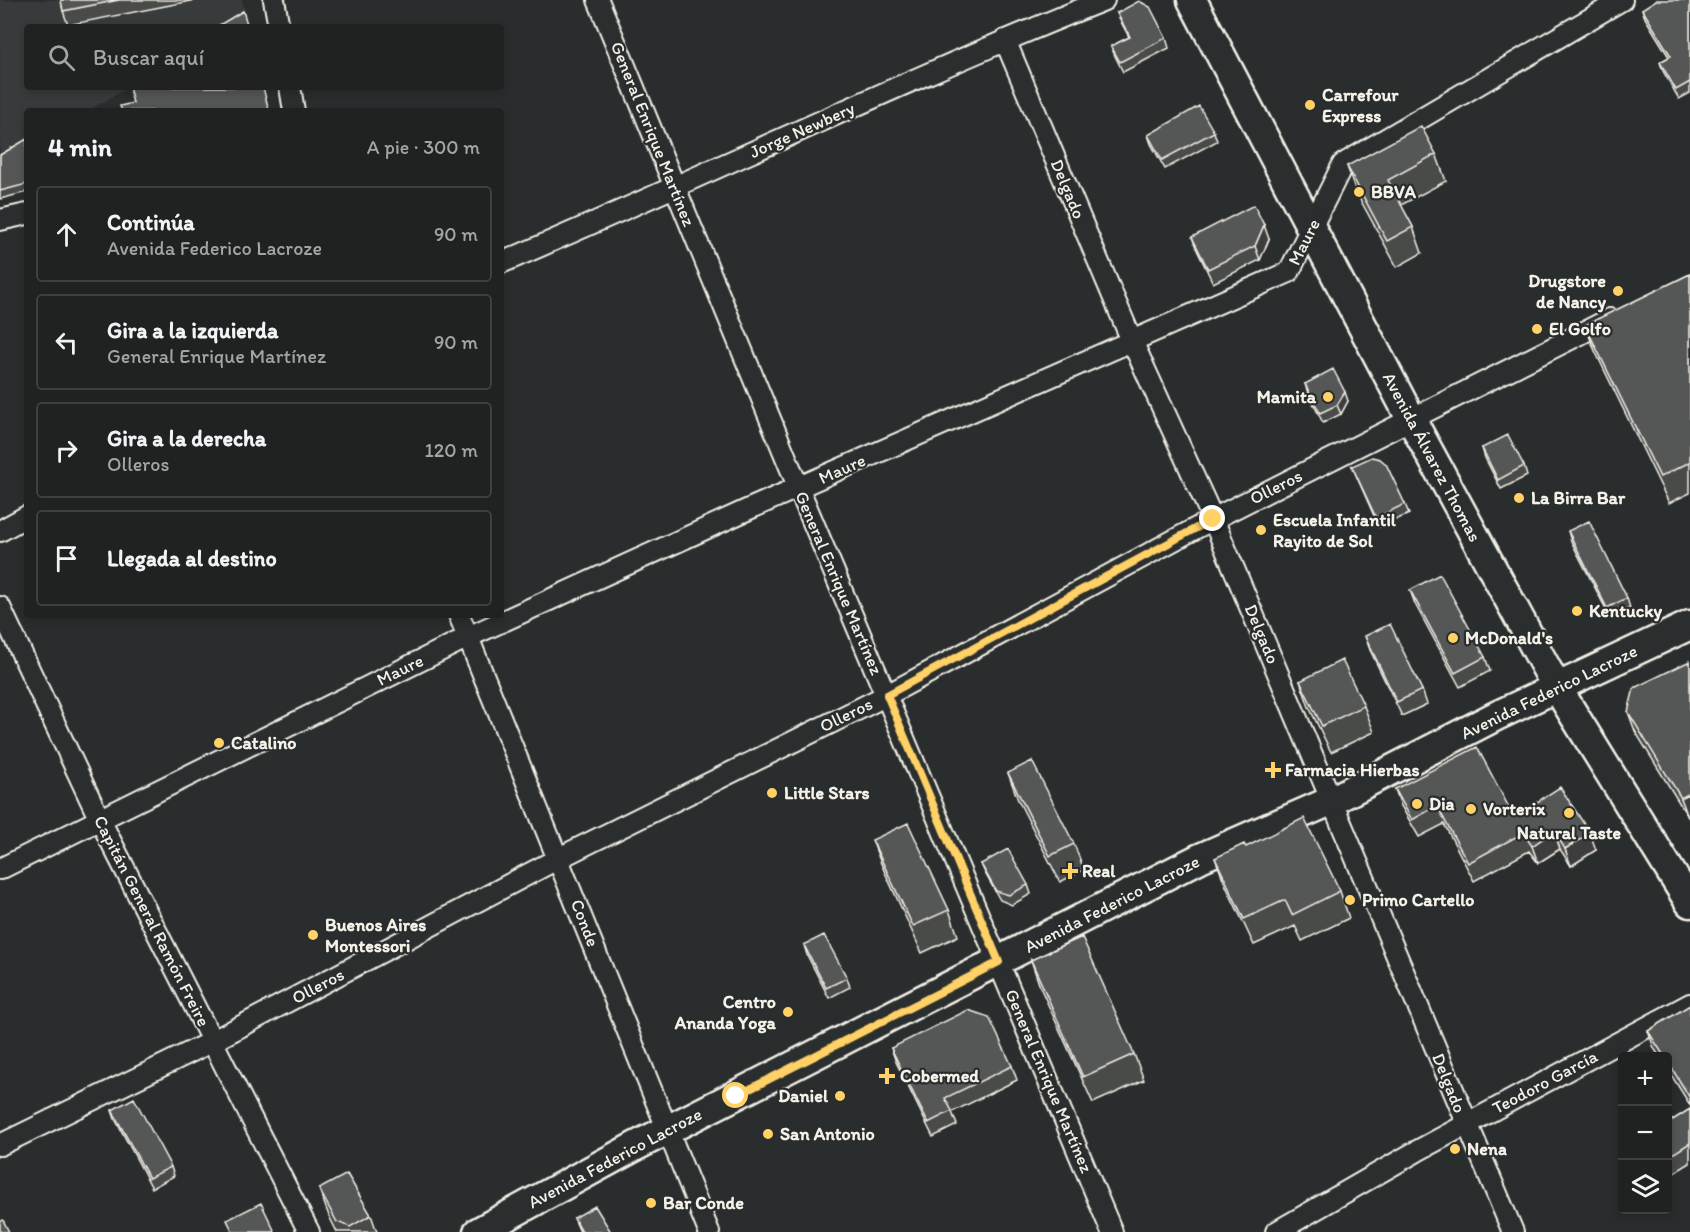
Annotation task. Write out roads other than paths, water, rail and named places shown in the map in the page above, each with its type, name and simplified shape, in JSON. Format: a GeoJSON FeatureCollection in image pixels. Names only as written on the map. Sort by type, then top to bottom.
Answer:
{"type":"FeatureCollection","features":[{"type":"Feature","properties":{"kind":"main road","name":"Avenida Álvarez Thomas"},"geometry":{"type":"LineString","coordinates":[[1192,0],[1410,417],[1556,686],[1690,903]]}},
{"type":"Feature","properties":{"kind":"main road","name":"Avenida Federico Lacroze"},"geometry":{"type":"LineString","coordinates":[[478,1232],[667,1131],[1200,858],[1333,800],[1556,686],[1690,625]]}},
{"type":"Feature","properties":{"kind":"street"},"geometry":{"type":"LineString","coordinates":[[274,0],[278,24]]}},
{"type":"Feature","properties":{"kind":"street","name":"General Enrique Martínez"},"geometry":{"type":"LineString","coordinates":[[598,0],[799,489],[1112,1232]]}},
{"type":"Feature","properties":{"kind":"street","name":"Jorge Newbery"},"geometry":{"type":"LineString","coordinates":[[504,262],[676,188],[1005,40],[1104,0]]}},
{"type":"Feature","properties":{"kind":"street","name":"Maure"},"geometry":{"type":"LineString","coordinates":[[0,869],[468,637],[1288,272],[1343,164],[1622,0]]}},
{"type":"Feature","properties":{"kind":"street","name":"Delgado"},"geometry":{"type":"LineString","coordinates":[[1005,40],[1132,341],[1213,519],[1333,800],[1512,1232]]}},
{"type":"Feature","properties":{"kind":"street"},"geometry":{"type":"LineString","coordinates":[[290,90],[294,108]]}},
{"type":"Feature","properties":{"kind":"street"},"geometry":{"type":"LineString","coordinates":[[0,220],[24,215]]}},
{"type":"Feature","properties":{"kind":"street","name":"Olleros"},"geometry":{"type":"LineString","coordinates":[[0,1145],[213,1041],[559,858],[887,695],[1213,519],[1410,417],[1628,310]]}},
{"type":"Feature","properties":{"kind":"street"},"geometry":{"type":"LineString","coordinates":[[0,531],[24,518]]}},
{"type":"Feature","properties":{"kind":"street","name":"Capitán General Ramón Freire"},"geometry":{"type":"LineString","coordinates":[[0,608],[99,818],[309,1232]]}},
{"type":"Feature","properties":{"kind":"street","name":"Conde"},"geometry":{"type":"LineString","coordinates":[[460,618],[709,1232]]}},
{"type":"Feature","properties":{"kind":"street","name":"Teodoro García"},"geometry":{"type":"LineString","coordinates":[[1276,1232],[1466,1125],[1690,1004]]}},
{"type":"Feature","properties":{"kind":"place","name":"Carrefour Express"},"geometry":{"type":"Point","coordinates":[1310,105]}},
{"type":"Feature","properties":{"kind":"place","name":"BBVA"},"geometry":{"type":"Point","coordinates":[1359,192]}},
{"type":"Feature","properties":{"kind":"place","name":"Drugstore de Nancy"},"geometry":{"type":"Point","coordinates":[1618,291]}},
{"type":"Feature","properties":{"kind":"place","name":"El Golfo"},"geometry":{"type":"Point","coordinates":[1537,329]}},
{"type":"Feature","properties":{"kind":"place","name":"Mamita"},"geometry":{"type":"Point","coordinates":[1328,397]}},
{"type":"Feature","properties":{"kind":"place","name":"La Birra Bar"},"geometry":{"type":"Point","coordinates":[1519,498]}},
{"type":"Feature","properties":{"kind":"place","name":"Escuela Infantil Rayito de Sol"},"geometry":{"type":"Point","coordinates":[1261,530]}},
{"type":"Feature","properties":{"kind":"place","name":"Kentucky"},"geometry":{"type":"Point","coordinates":[1577,611]}},
{"type":"Feature","properties":{"kind":"place","name":"McDonald's"},"geometry":{"type":"Point","coordinates":[1453,638]}},
{"type":"Feature","properties":{"kind":"place","name":"Catalino"},"geometry":{"type":"Point","coordinates":[219,743]}},
{"type":"Feature","properties":{"kind":"place","name":"Farmacia Hierbas"},"geometry":{"type":"Point","coordinates":[1273,770]}},
{"type":"Feature","properties":{"kind":"place","name":"Little Stars"},"geometry":{"type":"Point","coordinates":[772,793]}},
{"type":"Feature","properties":{"kind":"place","name":"Dia"},"geometry":{"type":"Point","coordinates":[1417,804]}},
{"type":"Feature","properties":{"kind":"place","name":"Vorterix"},"geometry":{"type":"Point","coordinates":[1471,809]}},
{"type":"Feature","properties":{"kind":"place","name":"Natural Taste"},"geometry":{"type":"Point","coordinates":[1569,813]}},
{"type":"Feature","properties":{"kind":"place","name":"Real"},"geometry":{"type":"Point","coordinates":[1070,871]}},
{"type":"Feature","properties":{"kind":"place","name":"Primo Cartello"},"geometry":{"type":"Point","coordinates":[1350,900]}},
{"type":"Feature","properties":{"kind":"place","name":"Buenos Aires Montessori"},"geometry":{"type":"Point","coordinates":[313,935]}},
{"type":"Feature","properties":{"kind":"place","name":"Centro Ananda Yoga"},"geometry":{"type":"Point","coordinates":[788,1012]}},
{"type":"Feature","properties":{"kind":"place","name":"Cobermed"},"geometry":{"type":"Point","coordinates":[887,1076]}},
{"type":"Feature","properties":{"kind":"place","name":"Daniel"},"geometry":{"type":"Point","coordinates":[840,1096]}},
{"type":"Feature","properties":{"kind":"place","name":"San Antonio"},"geometry":{"type":"Point","coordinates":[768,1134]}},
{"type":"Feature","properties":{"kind":"place","name":"Nena"},"geometry":{"type":"Point","coordinates":[1455,1149]}},
{"type":"Feature","properties":{"kind":"place","name":"Bar Conde"},"geometry":{"type":"Point","coordinates":[651,1203]}}]}
